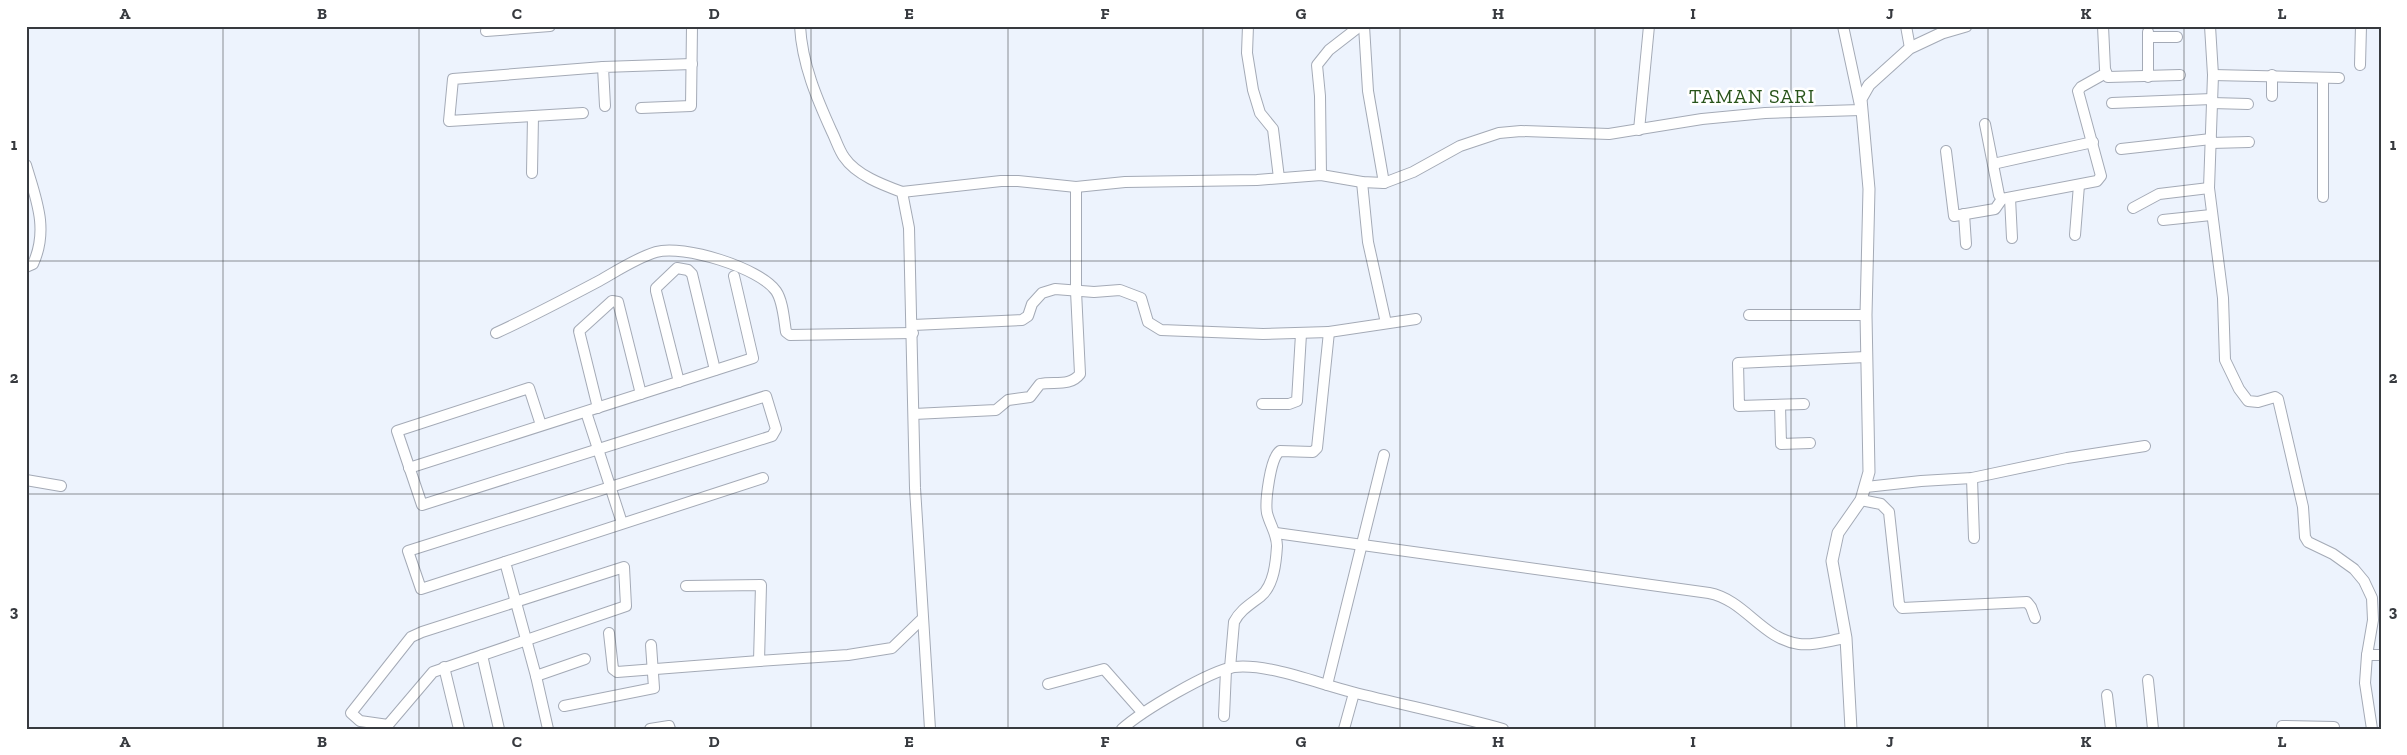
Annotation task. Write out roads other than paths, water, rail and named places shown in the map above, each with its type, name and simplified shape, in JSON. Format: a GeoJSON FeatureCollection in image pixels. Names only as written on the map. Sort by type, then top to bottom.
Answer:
{"type":"FeatureCollection","features":[{"type":"Feature","properties":{"kind":"street"},"geometry":{"type":"LineString","coordinates":[[486,31],[550,26]]}},
{"type":"Feature","properties":{"kind":"street"},"geometry":{"type":"LineString","coordinates":[[641,108],[691,106],[692,26]]}},
{"type":"Feature","properties":{"kind":"street"},"geometry":{"type":"LineString","coordinates":[[800,26],[801,46],[809,76],[844,158],[873,181],[902,192],[1002,181],[1076,187],[1125,182],[1321,175],[1384,184],[1413,172],[1460,146],[1499,134],[1521,131],[1609,134],[1702,119],[1765,113],[1861,110]]}},
{"type":"Feature","properties":{"kind":"street"},"geometry":{"type":"LineString","coordinates":[[1248,26],[1247,53],[1253,90],[1260,113],[1273,129],[1279,178]]}},
{"type":"Feature","properties":{"kind":"street"},"geometry":{"type":"LineString","coordinates":[[1321,175],[1320,96],[1317,65],[1329,50],[1360,26]]}},
{"type":"Feature","properties":{"kind":"street"},"geometry":{"type":"LineString","coordinates":[[1364,26],[1368,91],[1384,184]]}},
{"type":"Feature","properties":{"kind":"street"},"geometry":{"type":"LineString","coordinates":[[1639,130],[1649,26]]}},
{"type":"Feature","properties":{"kind":"street"},"geometry":{"type":"LineString","coordinates":[[1843,26],[1868,151],[1869,189],[1866,315],[1869,466],[1862,500],[1841,528],[1833,553],[1833,568],[1846,638],[1851,729]]}},
{"type":"Feature","properties":{"kind":"street"},"geometry":{"type":"LineString","coordinates":[[1906,26],[1910,48]]}},
{"type":"Feature","properties":{"kind":"street"},"geometry":{"type":"LineString","coordinates":[[1861,110],[1864,91],[1910,48],[1942,33],[1966,26]]}},
{"type":"Feature","properties":{"kind":"street"},"geometry":{"type":"LineString","coordinates":[[2103,26],[2106,73]]}},
{"type":"Feature","properties":{"kind":"street"},"geometry":{"type":"LineString","coordinates":[[2210,26],[2213,75],[2209,188],[2211,215],[2222,283],[2225,360],[2239,389],[2248,401],[2258,402],[2275,397],[2278,399],[2303,507],[2304,537],[2308,542],[2333,554],[2354,569],[2369,591],[2373,614],[2365,683],[2372,729]]}},
{"type":"Feature","properties":{"kind":"street"},"geometry":{"type":"LineString","coordinates":[[2360,65],[2361,26]]}},
{"type":"Feature","properties":{"kind":"street"},"geometry":{"type":"LineString","coordinates":[[2148,77],[2148,34],[2177,37]]}},
{"type":"Feature","properties":{"kind":"street"},"geometry":{"type":"LineString","coordinates":[[583,113],[449,121],[454,79],[604,67],[692,64]]}},
{"type":"Feature","properties":{"kind":"street"},"geometry":{"type":"LineString","coordinates":[[604,67],[604,106]]}},
{"type":"Feature","properties":{"kind":"street"},"geometry":{"type":"LineString","coordinates":[[2106,73],[2113,78],[2180,75]]}},
{"type":"Feature","properties":{"kind":"street"},"geometry":{"type":"LineString","coordinates":[[1986,124],[1999,196],[2006,198],[2097,181],[2101,176],[2078,91],[2081,86],[2106,73]]}},
{"type":"Feature","properties":{"kind":"street"},"geometry":{"type":"LineString","coordinates":[[2213,75],[2339,78]]}},
{"type":"Feature","properties":{"kind":"street"},"geometry":{"type":"LineString","coordinates":[[2272,75],[2272,96]]}},
{"type":"Feature","properties":{"kind":"street"},"geometry":{"type":"LineString","coordinates":[[2323,78],[2323,196]]}},
{"type":"Feature","properties":{"kind":"street"},"geometry":{"type":"LineString","coordinates":[[2112,103],[2212,101],[2248,104]]}},
{"type":"Feature","properties":{"kind":"street"},"geometry":{"type":"LineString","coordinates":[[532,173],[533,116]]}},
{"type":"Feature","properties":{"kind":"street"},"geometry":{"type":"LineString","coordinates":[[2121,149],[2211,141],[2249,142]]}},
{"type":"Feature","properties":{"kind":"street"},"geometry":{"type":"LineString","coordinates":[[1993,164],[2093,142]]}},
{"type":"Feature","properties":{"kind":"street"},"geometry":{"type":"LineString","coordinates":[[1946,151],[1954,216],[1995,209],[2006,198]]}},
{"type":"Feature","properties":{"kind":"street"},"geometry":{"type":"LineString","coordinates":[[26,165],[38,204],[42,225],[39,251],[33,264],[26,266]]}},
{"type":"Feature","properties":{"kind":"street"},"geometry":{"type":"LineString","coordinates":[[1362,182],[1368,242],[1386,324]]}},
{"type":"Feature","properties":{"kind":"street"},"geometry":{"type":"LineString","coordinates":[[2075,235],[2079,185]]}},
{"type":"Feature","properties":{"kind":"street"},"geometry":{"type":"LineString","coordinates":[[914,414],[996,410],[1008,400],[1030,397],[1040,384],[1065,383],[1077,378],[1080,374],[1076,291],[1076,187]]}},
{"type":"Feature","properties":{"kind":"street"},"geometry":{"type":"LineString","coordinates":[[2133,208],[2159,194],[2209,188]]}},
{"type":"Feature","properties":{"kind":"street"},"geometry":{"type":"LineString","coordinates":[[902,192],[909,228],[922,619],[930,729]]}},
{"type":"Feature","properties":{"kind":"street"},"geometry":{"type":"LineString","coordinates":[[2006,198],[2012,238]]}},
{"type":"Feature","properties":{"kind":"street"},"geometry":{"type":"LineString","coordinates":[[1964,214],[1966,244]]}},
{"type":"Feature","properties":{"kind":"street"},"geometry":{"type":"LineString","coordinates":[[2163,220],[2211,215]]}},
{"type":"Feature","properties":{"kind":"street"},"geometry":{"type":"LineString","coordinates":[[496,333],[529,318],[640,259],[664,250],[675,250],[728,263],[752,273],[767,282],[779,297],[786,332],[790,335],[913,329],[1022,320],[1028,316],[1032,304],[1042,293],[1055,289],[1076,291],[1120,290],[1141,298],[1148,322],[1161,330],[1301,334],[1416,320]]}},
{"type":"Feature","properties":{"kind":"street"},"geometry":{"type":"LineString","coordinates":[[679,382],[656,291],[656,288],[677,268],[688,270],[692,274],[715,370]]}},
{"type":"Feature","properties":{"kind":"street"},"geometry":{"type":"LineString","coordinates":[[409,468],[753,358],[734,276]]}},
{"type":"Feature","properties":{"kind":"street"},"geometry":{"type":"LineString","coordinates":[[598,408],[579,331],[612,301],[618,302],[641,394]]}},
{"type":"Feature","properties":{"kind":"street"},"geometry":{"type":"LineString","coordinates":[[1748,315],[1866,315]]}},
{"type":"Feature","properties":{"kind":"street"},"geometry":{"type":"LineString","coordinates":[[1224,716],[1234,622],[1237,615],[1262,595],[1270,583],[1276,552],[1276,533],[1267,509],[1273,464],[1278,452],[1313,452],[1317,448],[1329,332]]}},
{"type":"Feature","properties":{"kind":"street"},"geometry":{"type":"LineString","coordinates":[[1262,404],[1289,404],[1297,401],[1301,334]]}},
{"type":"Feature","properties":{"kind":"street"},"geometry":{"type":"LineString","coordinates":[[1804,404],[1740,406],[1738,363],[1866,356]]}},
{"type":"Feature","properties":{"kind":"street"},"geometry":{"type":"LineString","coordinates":[[541,425],[529,388],[397,431],[422,505],[766,396],[776,429],[772,436],[408,551],[421,589],[763,478]]}},
{"type":"Feature","properties":{"kind":"street"},"geometry":{"type":"LineString","coordinates":[[1780,405],[1781,444],[1810,443]]}},
{"type":"Feature","properties":{"kind":"street"},"geometry":{"type":"LineString","coordinates":[[586,412],[622,523]]}},
{"type":"Feature","properties":{"kind":"street"},"geometry":{"type":"LineString","coordinates":[[1866,487],[1972,478],[2067,458],[2145,446]]}},
{"type":"Feature","properties":{"kind":"street"},"geometry":{"type":"LineString","coordinates":[[1327,685],[1384,455]]}},
{"type":"Feature","properties":{"kind":"street"},"geometry":{"type":"LineString","coordinates":[[1972,478],[1974,538]]}},
{"type":"Feature","properties":{"kind":"street"},"geometry":{"type":"LineString","coordinates":[[26,480],[61,486]]}},
{"type":"Feature","properties":{"kind":"street"},"geometry":{"type":"LineString","coordinates":[[1862,500],[1881,504],[1889,512],[1899,604],[1902,608],[2027,602],[2032,607],[2035,618]]}},
{"type":"Feature","properties":{"kind":"street"},"geometry":{"type":"LineString","coordinates":[[1276,533],[1709,593],[1729,599],[1766,630],[1793,643],[1812,644],[1846,638]]}},
{"type":"Feature","properties":{"kind":"street"},"geometry":{"type":"LineString","coordinates":[[505,562],[536,676],[548,729]]}},
{"type":"Feature","properties":{"kind":"street"},"geometry":{"type":"LineString","coordinates":[[624,567],[626,606],[526,640],[433,672],[388,725],[360,721],[351,713],[352,709],[411,637],[624,567]]}},
{"type":"Feature","properties":{"kind":"street"},"geometry":{"type":"LineString","coordinates":[[686,586],[761,585],[759,662]]}},
{"type":"Feature","properties":{"kind":"street"},"geometry":{"type":"LineString","coordinates":[[609,633],[615,672],[848,655],[892,648],[922,619]]}},
{"type":"Feature","properties":{"kind":"street"},"geometry":{"type":"LineString","coordinates":[[564,706],[652,689],[655,686],[651,645]]}},
{"type":"Feature","properties":{"kind":"street"},"geometry":{"type":"LineString","coordinates":[[482,655],[499,729]]}},
{"type":"Feature","properties":{"kind":"street"},"geometry":{"type":"LineString","coordinates":[[2367,655],[2381,655]]}},
{"type":"Feature","properties":{"kind":"street"},"geometry":{"type":"LineString","coordinates":[[536,676],[585,659]]}},
{"type":"Feature","properties":{"kind":"street"},"geometry":{"type":"LineString","coordinates":[[444,667],[460,729]]}},
{"type":"Feature","properties":{"kind":"street"},"geometry":{"type":"LineString","coordinates":[[1122,729],[1142,712],[1228,669],[1247,667],[1283,673],[1354,693],[1503,729]]}},
{"type":"Feature","properties":{"kind":"street"},"geometry":{"type":"LineString","coordinates":[[1048,684],[1103,668],[1142,712]]}},
{"type":"Feature","properties":{"kind":"street"},"geometry":{"type":"LineString","coordinates":[[2148,680],[2153,729]]}},
{"type":"Feature","properties":{"kind":"street"},"geometry":{"type":"LineString","coordinates":[[1344,729],[1354,693]]}},
{"type":"Feature","properties":{"kind":"street"},"geometry":{"type":"LineString","coordinates":[[2107,696],[2111,729]]}},
{"type":"Feature","properties":{"kind":"street"},"geometry":{"type":"LineString","coordinates":[[650,729],[669,726],[670,729]]}},
{"type":"Feature","properties":{"kind":"street"},"geometry":{"type":"LineString","coordinates":[[2282,726],[2334,727]]}},
{"type":"Feature","properties":{"kind":"district","name":"TAMAN SARI"},"geometry":{"type":"Point","coordinates":[1752,96]}}]}
